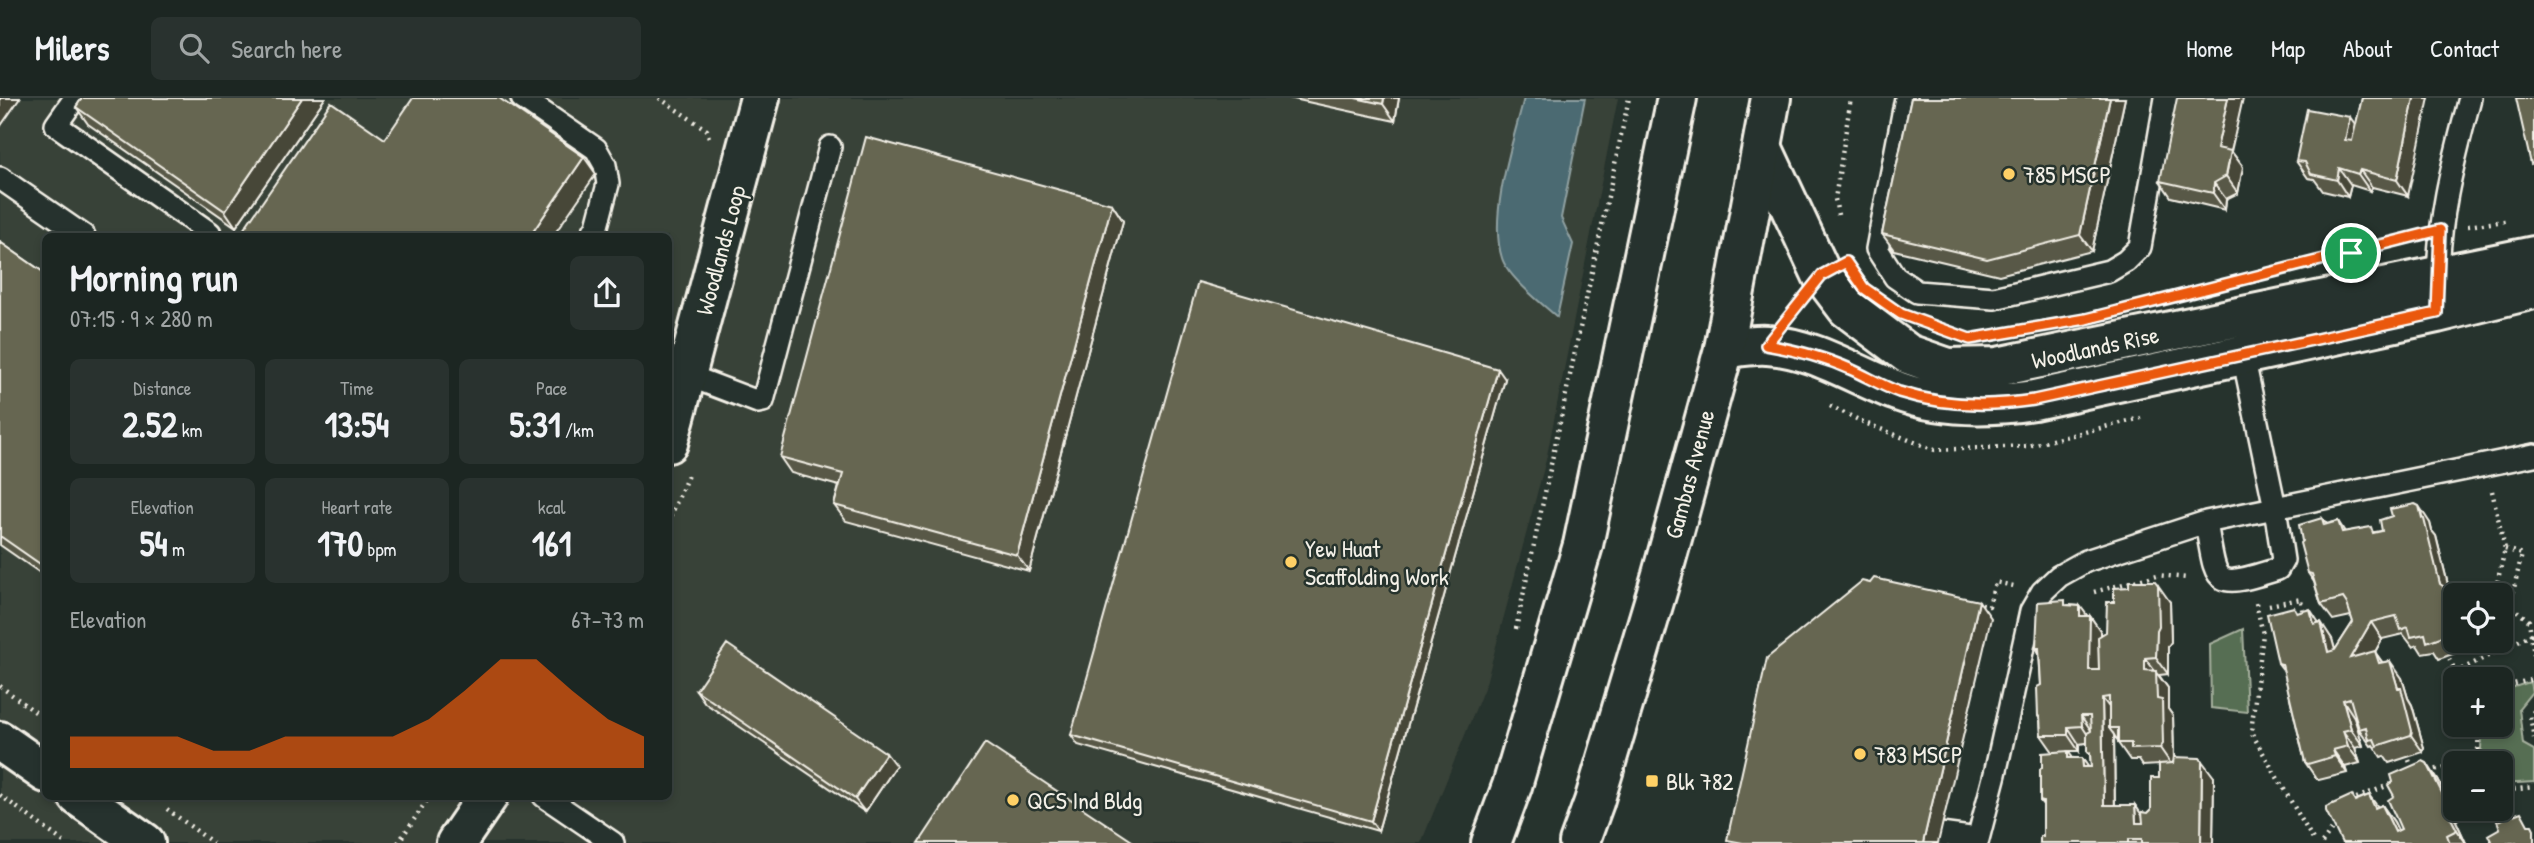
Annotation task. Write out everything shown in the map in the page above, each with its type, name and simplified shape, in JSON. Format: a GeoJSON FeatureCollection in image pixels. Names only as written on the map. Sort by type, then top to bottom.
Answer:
{"type":"FeatureCollection","features":[{"type":"Feature","properties":{"kind":"street"},"geometry":{"type":"LineString","coordinates":[[1491,843],[1512,786],[1584,545],[1677,98]]}},
{"type":"Feature","properties":{"kind":"street","name":"Gambas Avenue"},"geometry":{"type":"LineString","coordinates":[[1579,843],[1594,802],[1657,591],[1724,349],[1771,98]]}},
{"type":"Feature","properties":{"kind":"street","name":"Woodlands Loop"},"geometry":{"type":"LineString","coordinates":[[672,429],[756,100]]}},
{"type":"Feature","properties":{"kind":"street","name":"Woodlands Rise"},"geometry":{"type":"LineString","coordinates":[[1763,149],[1822,275],[1847,307],[1908,354],[1948,368],[1997,367],[2236,318],[2437,295],[2534,289]]}},
{"type":"Feature","properties":{"kind":"street","name":"Woodlands Rise"},"geometry":{"type":"LineString","coordinates":[[1724,349],[1766,345],[1803,352],[1897,391],[1941,402],[1998,405],[2034,400],[2242,355],[2437,295],[2534,256]]}},
{"type":"Feature","properties":{"kind":"street"},"geometry":{"type":"LineString","coordinates":[[0,741],[42,770]]}},
{"type":"Feature","properties":{"kind":"street"},"geometry":{"type":"LineString","coordinates":[[84,800],[145,843]]}},
{"type":"Feature","properties":{"kind":"street"},"geometry":{"type":"LineString","coordinates":[[456,843],[485,800]]}},
{"type":"Feature","properties":{"kind":"lane"},"geometry":{"type":"LineString","coordinates":[[75,98],[56,125],[210,233]]}},
{"type":"Feature","properties":{"kind":"lane"},"geometry":{"type":"LineString","coordinates":[[522,98],[596,149],[605,165],[608,184],[593,233]]}},
{"type":"Feature","properties":{"kind":"lane"},"geometry":{"type":"LineString","coordinates":[[1906,98],[1877,249],[1895,277],[1917,292],[1994,298],[2109,271],[2126,261],[2140,247],[2165,98]]}},
{"type":"Feature","properties":{"kind":"lane"},"geometry":{"type":"LineString","coordinates":[[2437,295],[2440,230],[2447,186],[2470,98]]}},
{"type":"Feature","properties":{"kind":"lane"},"geometry":{"type":"LineString","coordinates":[[687,375],[758,402],[763,401],[830,147]]}},
{"type":"Feature","properties":{"kind":"lane"},"geometry":{"type":"LineString","coordinates":[[0,178],[80,233]]}},
{"type":"Feature","properties":{"kind":"lane"},"geometry":{"type":"LineString","coordinates":[[2206,522],[2214,571],[2220,578],[2229,582],[2278,569],[2283,560],[2275,508],[2236,318]]}},
{"type":"Feature","properties":{"kind":"lane"},"geometry":{"type":"LineString","coordinates":[[1940,834],[1978,841],[2031,611],[2042,592],[2059,576],[2086,561],[2206,522],[2534,455]]}},
{"type":"Feature","properties":{"kind":"lane"},"geometry":{"type":"LineString","coordinates":[[550,800],[614,843]]}},
{"type":"Feature","properties":{"kind":"path"},"geometry":{"type":"LineString","coordinates":[[1516,631],[1629,98]]}},
{"type":"Feature","properties":{"kind":"path"},"geometry":{"type":"LineString","coordinates":[[1839,224],[1835,199],[1851,98]]}},
{"type":"Feature","properties":{"kind":"path"},"geometry":{"type":"LineString","coordinates":[[2348,253],[2440,230],[2507,220]]}},
{"type":"Feature","properties":{"kind":"path"},"geometry":{"type":"LineString","coordinates":[[2486,465],[2505,548],[2497,583]]}},
{"type":"Feature","properties":{"kind":"path"},"geometry":{"type":"LineString","coordinates":[[2505,548],[2522,554],[2513,592]]}},
{"type":"Feature","properties":{"kind":"path"},"geometry":{"type":"LineString","coordinates":[[2250,578],[2263,634],[2251,732],[2315,843]]}},
{"type":"Feature","properties":{"kind":"path"},"geometry":{"type":"LineString","coordinates":[[2257,607],[2301,598],[2304,620]]}},
{"type":"Feature","properties":{"kind":"path"},"geometry":{"type":"LineString","coordinates":[[2513,608],[2529,621],[2534,655]]}},
{"type":"Feature","properties":{"kind":"path"},"geometry":{"type":"LineString","coordinates":[[2449,659],[2456,672],[2533,634]]}},
{"type":"Feature","properties":{"kind":"path"},"geometry":{"type":"LineString","coordinates":[[2513,684],[2534,679]]}},
{"type":"Feature","properties":{"kind":"path"},"geometry":{"type":"LineString","coordinates":[[0,686],[42,717]]}},
{"type":"Feature","properties":{"kind":"path"},"geometry":{"type":"LineString","coordinates":[[2534,711],[2530,716],[2534,738]]}},
{"type":"Feature","properties":{"kind":"path"},"geometry":{"type":"LineString","coordinates":[[2476,751],[2478,737]]}},
{"type":"Feature","properties":{"kind":"path"},"geometry":{"type":"LineString","coordinates":[[2346,810],[2354,799],[2415,774],[2409,760]]}},
{"type":"Feature","properties":{"kind":"path"},"geometry":{"type":"LineString","coordinates":[[2428,771],[2443,768]]}},
{"type":"Feature","properties":{"kind":"path"},"geometry":{"type":"LineString","coordinates":[[2513,789],[2534,787]]}},
{"type":"Feature","properties":{"kind":"path"},"geometry":{"type":"LineString","coordinates":[[0,795],[65,843]]}},
{"type":"Feature","properties":{"kind":"path"},"geometry":{"type":"LineString","coordinates":[[398,843],[427,800]]}},
{"type":"Feature","properties":{"kind":"path"},"geometry":{"type":"LineString","coordinates":[[160,804],[213,843]]}},
{"type":"Feature","properties":{"kind":"path"},"geometry":{"type":"LineString","coordinates":[[2322,843],[2338,821]]}},
{"type":"Feature","properties":{"kind":"path"},"geometry":{"type":"LineString","coordinates":[[2506,821],[2507,831]]}},
{"type":"Feature","properties":{"kind":"shaded area"},"geometry":{"type":"Polygon","coordinates":[[[0,98],[1618,98],[1546,460],[1486,683],[1421,843],[0,843],[0,98]]]}},
{"type":"Feature","properties":{"kind":"green space"},"geometry":{"type":"Polygon","coordinates":[[[2243,629],[2247,712],[2211,708],[2210,644],[2243,629]]]}},
{"type":"Feature","properties":{"kind":"green space"},"geometry":{"type":"Polygon","coordinates":[[[2530,682],[2532,692],[2519,708],[2523,744],[2534,750],[2534,782],[2513,783],[2513,751],[2481,749],[2482,737],[2513,737],[2513,687],[2530,682]]]}},
{"type":"Feature","properties":{"kind":"water"},"geometry":{"type":"Polygon","coordinates":[[[1524,98],[1585,98],[1561,218],[1573,244],[1557,317],[1511,273],[1502,258],[1498,241],[1504,178],[1524,98]]]}},
{"type":"Feature","properties":{"kind":"building"},"geometry":{"type":"Polygon","coordinates":[[[82,98],[302,98],[225,211],[76,107],[82,98]]]}},
{"type":"Feature","properties":{"kind":"building"},"geometry":{"type":"Polygon","coordinates":[[[413,98],[499,98],[584,157],[532,233],[241,233],[331,102],[385,139],[413,98]]]}},
{"type":"Feature","properties":{"kind":"building"},"geometry":{"type":"Polygon","coordinates":[[[1355,98],[1384,98],[1383,104],[1355,98]]]}},
{"type":"Feature","properties":{"kind":"building","name":"785 MSCP"},"geometry":{"type":"Polygon","coordinates":[[[1911,98],[2110,98],[2080,235],[1987,259],[1882,234],[1911,98]]]}},
{"type":"Feature","properties":{"kind":"building"},"geometry":{"type":"Polygon","coordinates":[[[2177,98],[2228,98],[2217,148],[2231,151],[2226,176],[2214,183],[2213,193],[2160,181],[2177,98]]]}},
{"type":"Feature","properties":{"kind":"building"},"geometry":{"type":"Polygon","coordinates":[[[2362,98],[2414,98],[2397,180],[2360,170],[2358,174],[2339,168],[2337,180],[2311,174],[2305,162],[2296,161],[2307,109],[2350,117],[2345,140],[2352,141],[2362,98]]]}},
{"type":"Feature","properties":{"kind":"building"},"geometry":{"type":"Polygon","coordinates":[[[2516,98],[2534,98],[2534,163],[2531,164],[2516,98]]]}},
{"type":"Feature","properties":{"kind":"building"},"geometry":{"type":"Polygon","coordinates":[[[866,137],[1112,204],[1017,555],[834,505],[843,474],[780,457],[866,137]]]}},
{"type":"Feature","properties":{"kind":"building"},"geometry":{"type":"Polygon","coordinates":[[[0,242],[42,271],[42,565],[0,536],[0,242]]]}},
{"type":"Feature","properties":{"kind":"building","name":"Yew Huat Scaffolding Work"},"geometry":{"type":"Polygon","coordinates":[[[1198,282],[1498,369],[1371,821],[1071,735],[1198,282]]]}},
{"type":"Feature","properties":{"kind":"building"},"geometry":{"type":"Polygon","coordinates":[[[2415,504],[2419,506],[2440,584],[2443,586],[2443,636],[2427,642],[2425,634],[2411,637],[2408,627],[2401,630],[2396,616],[2371,622],[2350,658],[2375,651],[2379,663],[2390,661],[2398,688],[2401,688],[2411,735],[2377,746],[2374,739],[2369,740],[2366,727],[2359,729],[2350,698],[2343,700],[2351,729],[2343,731],[2348,746],[2333,750],[2335,756],[2308,764],[2305,762],[2267,614],[2294,607],[2297,613],[2310,609],[2314,624],[2321,622],[2328,652],[2335,650],[2353,622],[2343,598],[2321,604],[2312,574],[2308,573],[2300,543],[2302,541],[2299,525],[2322,518],[2324,525],[2338,521],[2342,532],[2371,527],[2373,533],[2382,531],[2380,520],[2392,516],[2390,509],[2415,504]]]}},
{"type":"Feature","properties":{"kind":"building","name":"783 MSCP"},"geometry":{"type":"Polygon","coordinates":[[[1874,578],[1979,601],[1923,843],[1743,843],[1727,840],[1767,658],[1862,581],[1870,583],[1874,578]]]}},
{"type":"Feature","properties":{"kind":"building"},"geometry":{"type":"Polygon","coordinates":[[[2129,581],[2155,581],[2158,585],[2159,626],[2156,657],[2145,658],[2145,670],[2156,671],[2157,699],[2162,700],[2163,744],[2160,748],[2131,749],[2131,743],[2118,743],[2118,728],[2109,728],[2109,697],[2102,698],[2104,805],[2135,805],[2136,823],[2143,823],[2142,812],[2148,813],[2151,810],[2151,778],[2159,778],[2159,764],[2173,763],[2174,757],[2200,758],[2201,843],[2142,843],[2142,839],[2129,839],[2129,843],[2040,843],[2040,836],[2043,836],[2043,802],[2040,801],[2042,753],[2068,751],[2068,758],[2082,758],[2083,767],[2091,767],[2090,753],[2087,751],[2087,733],[2091,731],[2090,716],[2081,716],[2082,726],[2068,727],[2068,735],[2041,735],[2037,687],[2041,685],[2039,648],[2036,648],[2038,602],[2065,600],[2065,605],[2080,606],[2080,616],[2090,616],[2089,670],[2099,670],[2098,637],[2106,632],[2107,602],[2114,602],[2114,588],[2129,587],[2129,581]]]}},
{"type":"Feature","properties":{"kind":"building"},"geometry":{"type":"Polygon","coordinates":[[[727,644],[886,753],[855,799],[696,690],[727,644]]]}},
{"type":"Feature","properties":{"kind":"building","name":"QCS Ind Bldg"},"geometry":{"type":"Polygon","coordinates":[[[985,743],[1135,843],[919,843],[985,743]]]}},
{"type":"Feature","properties":{"kind":"building"},"geometry":{"type":"Polygon","coordinates":[[[2423,761],[2427,763],[2443,795],[2443,821],[2452,821],[2457,830],[2447,835],[2450,843],[2342,843],[2326,807],[2352,795],[2355,801],[2369,795],[2375,808],[2382,805],[2395,832],[2401,829],[2388,800],[2394,796],[2388,785],[2393,782],[2391,775],[2423,761]]]}},
{"type":"Feature","properties":{"kind":"building"},"geometry":{"type":"Polygon","coordinates":[[[2521,812],[2528,825],[2532,825],[2534,843],[2492,843],[2488,835],[2500,828],[2497,821],[2513,821],[2513,815],[2521,812]]]}},
{"type":"Feature","properties":{"kind":"place","name":"785 MSCP"},"geometry":{"type":"Point","coordinates":[2009,174]}},
{"type":"Feature","properties":{"kind":"place","name":"Yew Huat Scaffolding Work"},"geometry":{"type":"Point","coordinates":[1291,562]}},
{"type":"Feature","properties":{"kind":"place","name":"783 MSCP"},"geometry":{"type":"Point","coordinates":[1860,754]}},
{"type":"Feature","properties":{"kind":"place","name":"Blk 782"},"geometry":{"type":"Point","coordinates":[1652,781]}},
{"type":"Feature","properties":{"kind":"place","name":"QCS Ind Bldg"},"geometry":{"type":"Point","coordinates":[1013,800]}},
{"type":"Feature","properties":{"kind":"route"},"geometry":{"type":"LineString","coordinates":[[2440,230],[2437,313],[2034,400],[1998,405],[1941,402],[1897,391],[1803,352],[1766,345],[1822,275],[1846,262],[1864,288],[1901,314],[1970,339],[2086,319],[2351,253],[2440,230]]}}]}
